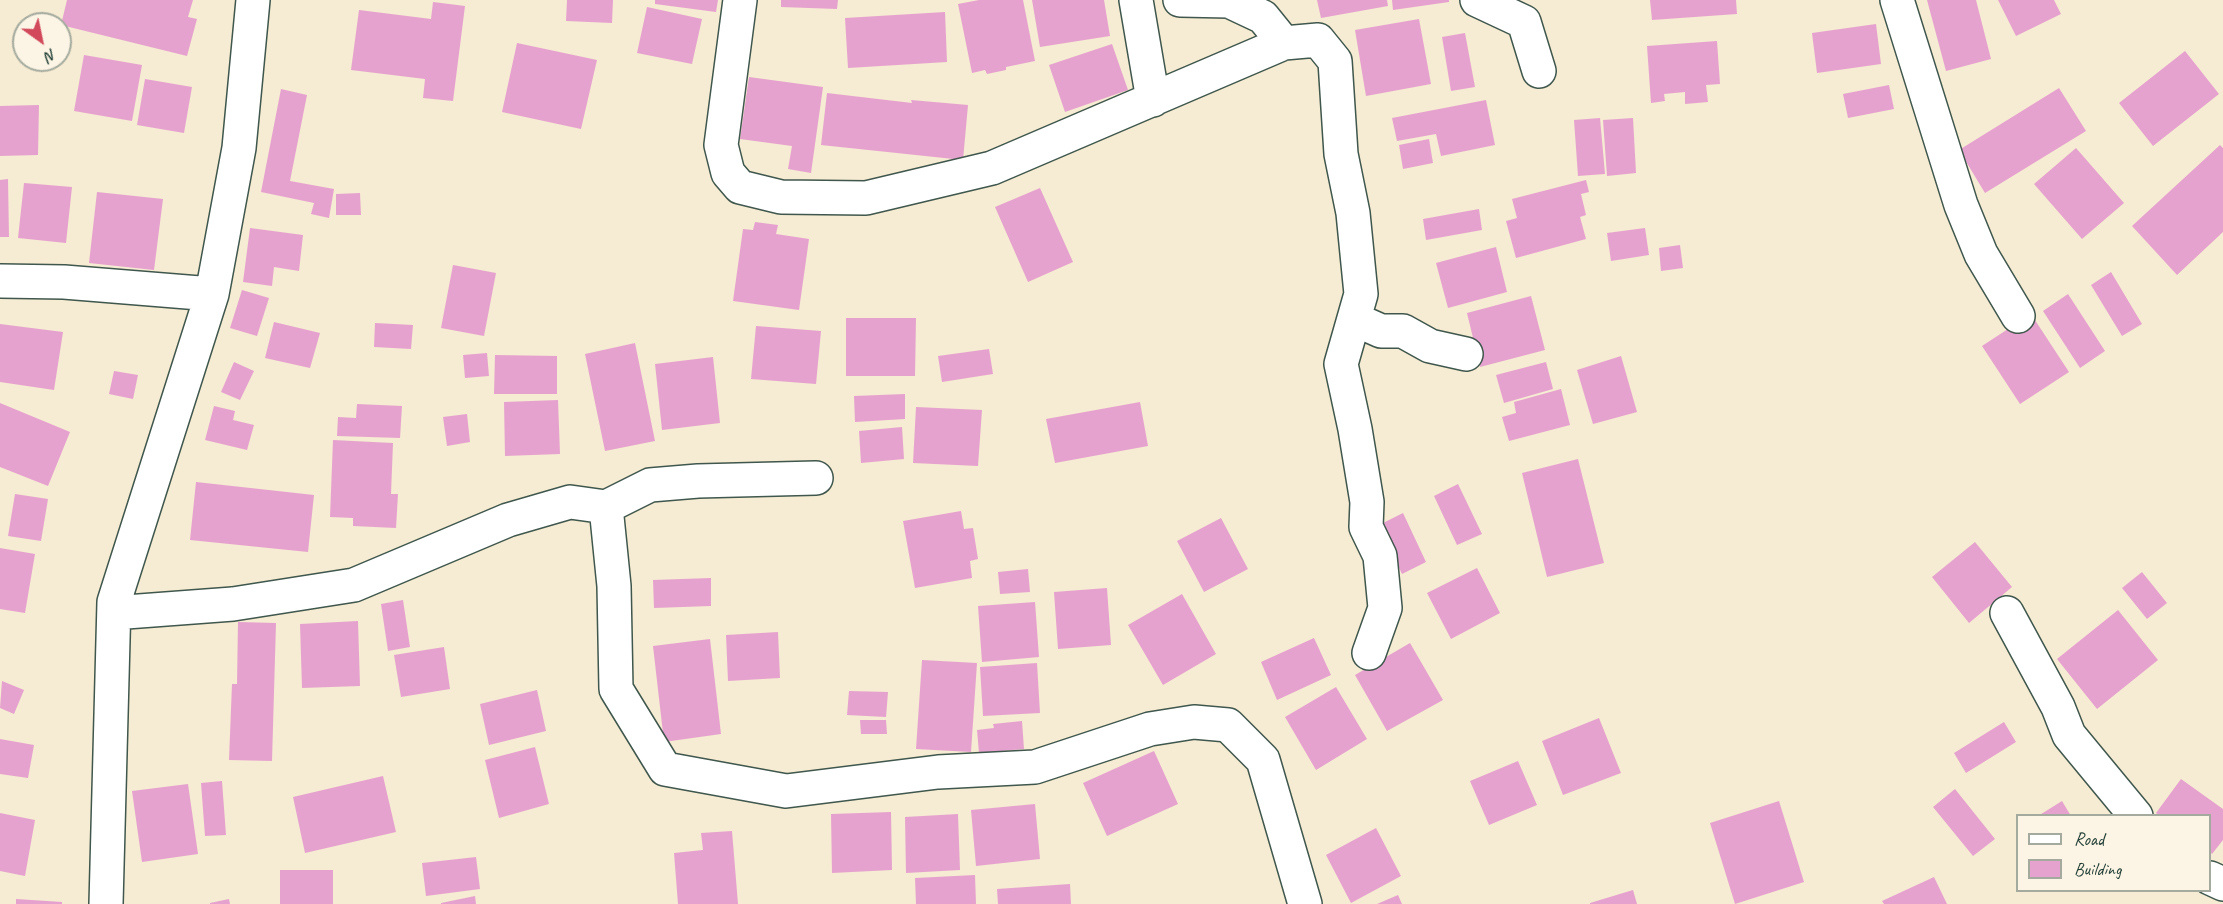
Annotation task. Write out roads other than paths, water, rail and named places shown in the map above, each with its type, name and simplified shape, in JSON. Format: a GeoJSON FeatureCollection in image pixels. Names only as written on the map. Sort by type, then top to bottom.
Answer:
{"type":"FeatureCollection","features":[{"type":"Feature","properties":{"kind":"street"},"geometry":{"type":"LineString","coordinates":[[106,904],[114,602],[212,294],[239,148],[253,0]]}},
{"type":"Feature","properties":{"kind":"street"},"geometry":{"type":"LineString","coordinates":[[740,0],[721,145],[728,173],[740,187],[781,197],[866,198],[992,168],[1284,43],[1318,40],[1335,61],[1341,154],[1353,213],[1361,294],[1341,364],[1365,491],[1366,527],[1380,556],[1385,608],[1369,653]]}},
{"type":"Feature","properties":{"kind":"street"},"geometry":{"type":"LineString","coordinates":[[1136,0],[1153,100]]}},
{"type":"Feature","properties":{"kind":"street"},"geometry":{"type":"LineString","coordinates":[[1180,0],[1229,1],[1263,17],[1284,43]]}},
{"type":"Feature","properties":{"kind":"street"},"geometry":{"type":"LineString","coordinates":[[1477,0],[1524,22],[1539,71]]}},
{"type":"Feature","properties":{"kind":"street"},"geometry":{"type":"LineString","coordinates":[[1897,0],[1961,205],[1981,254],[2018,316]]}},
{"type":"Feature","properties":{"kind":"street"},"geometry":{"type":"LineString","coordinates":[[0,281],[64,282],[212,294]]}},
{"type":"Feature","properties":{"kind":"street"},"geometry":{"type":"LineString","coordinates":[[1354,319],[1381,331],[1404,331],[1430,346],[1466,354]]}},
{"type":"Feature","properties":{"kind":"street"},"geometry":{"type":"LineString","coordinates":[[114,602],[126,612],[233,604],[354,585],[508,520],[570,502],[606,507],[650,485],[698,481],[816,478]]}},
{"type":"Feature","properties":{"kind":"street"},"geometry":{"type":"LineString","coordinates":[[606,507],[614,586],[616,689],[665,769],[786,791],[939,772],[1035,767],[1150,729],[1194,722],[1227,725],[1263,760],[1305,904]]}},
{"type":"Feature","properties":{"kind":"street"},"geometry":{"type":"LineString","coordinates":[[2007,613],[2058,707],[2069,735],[2134,814]]}}]}
